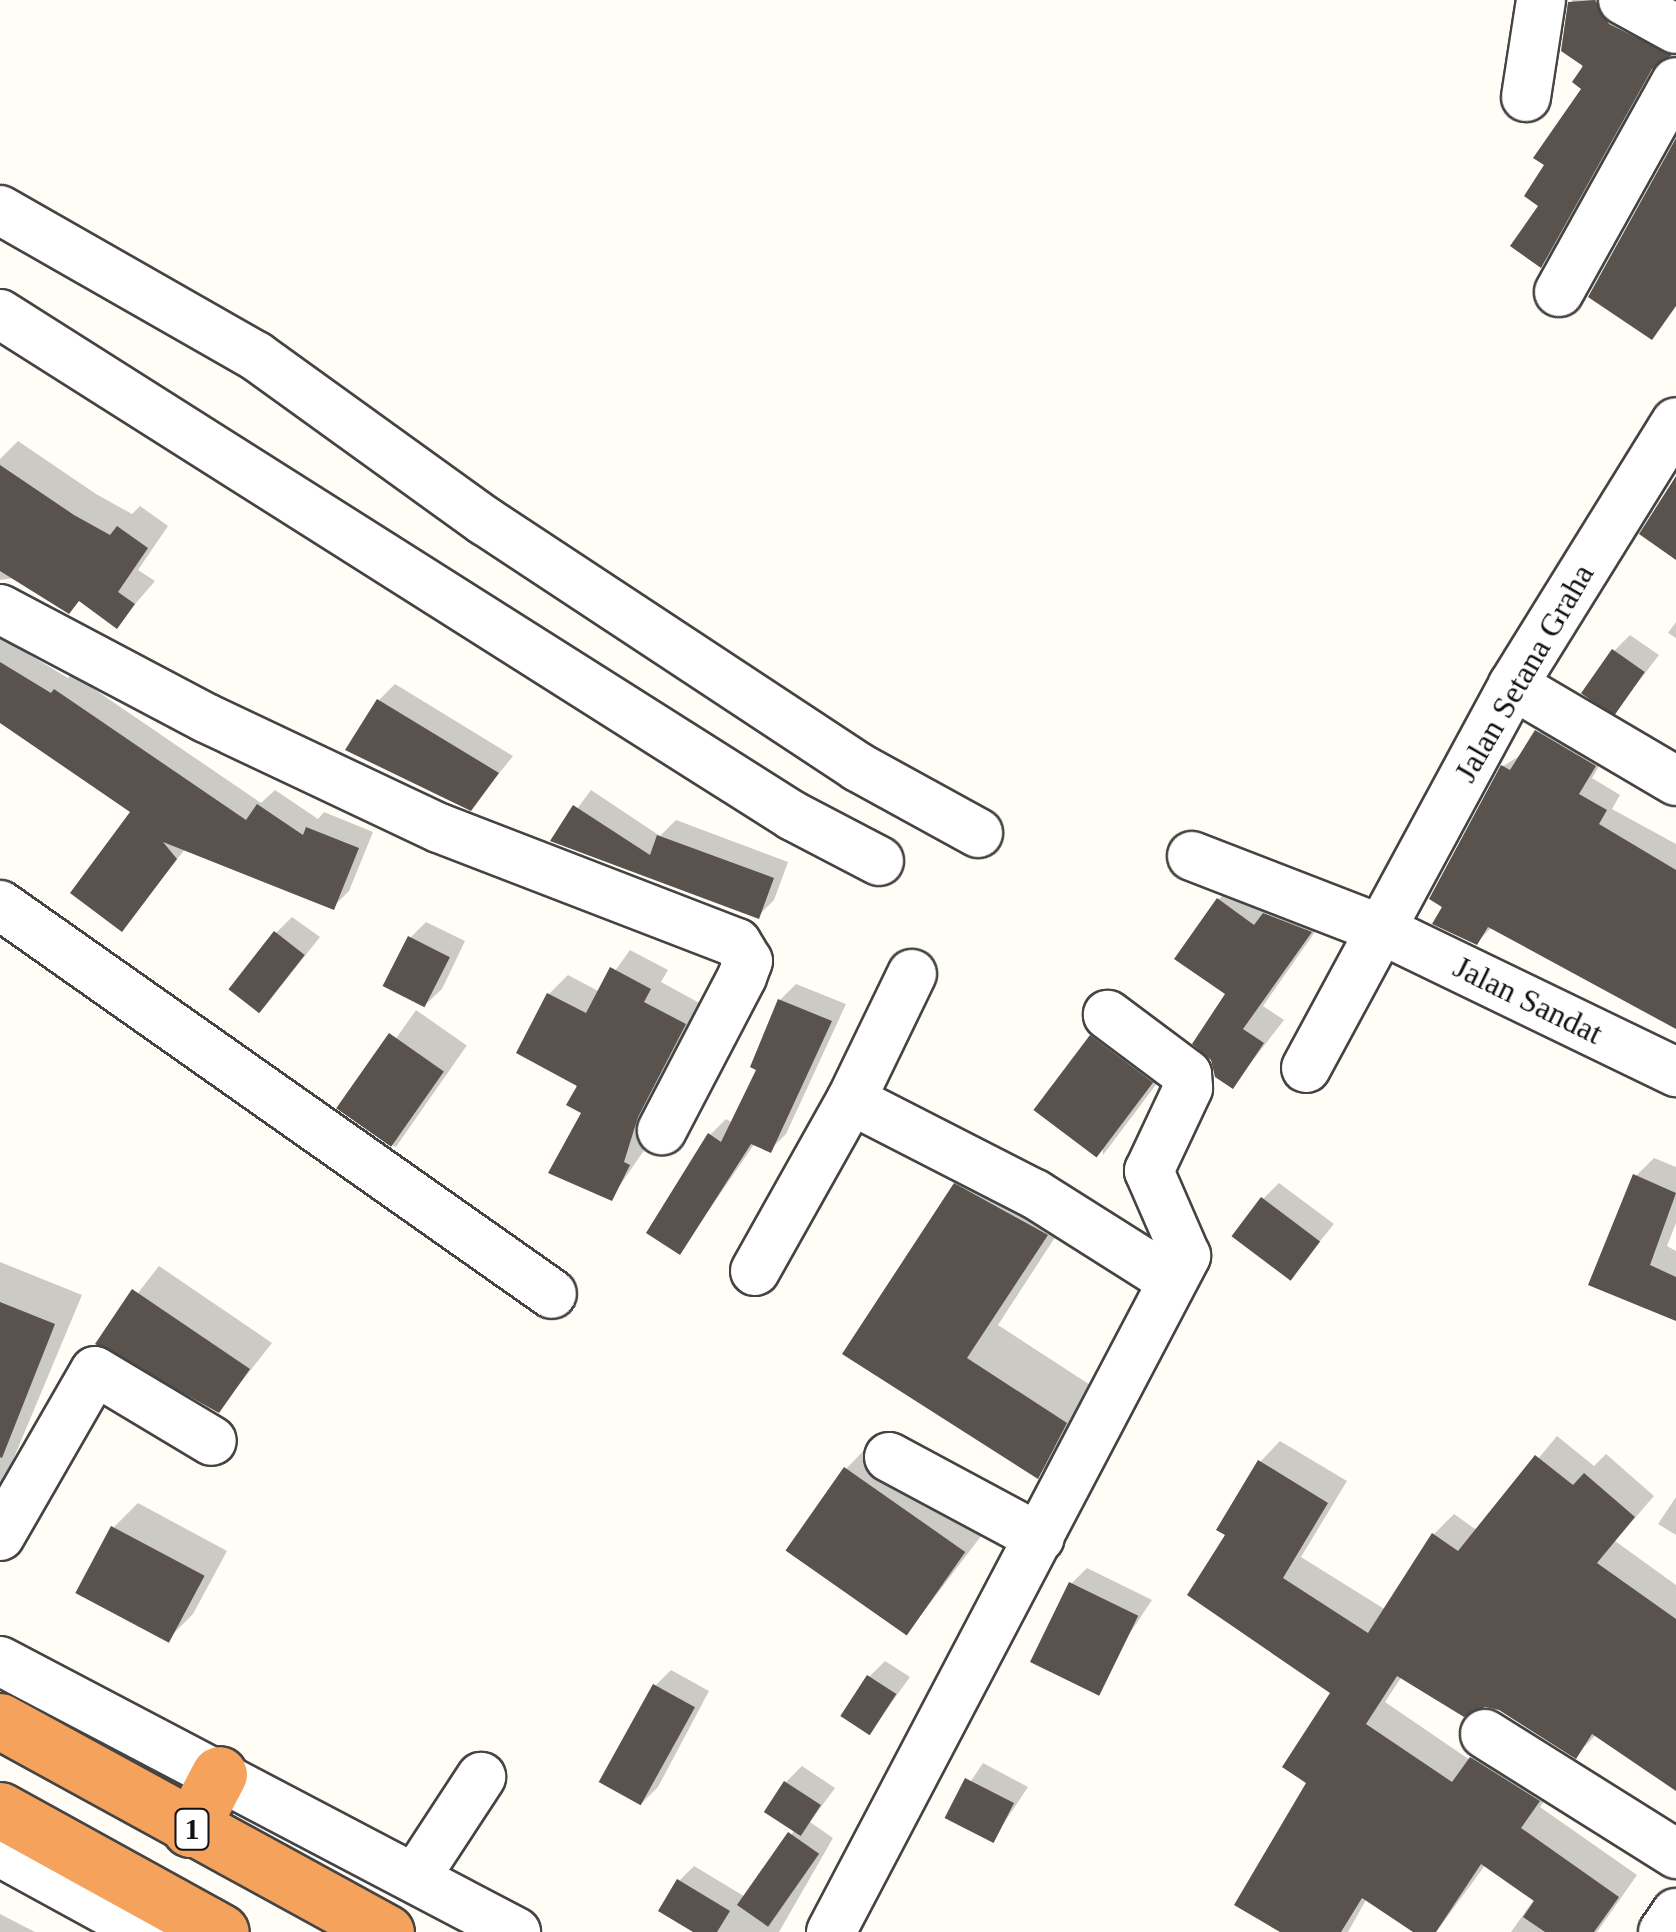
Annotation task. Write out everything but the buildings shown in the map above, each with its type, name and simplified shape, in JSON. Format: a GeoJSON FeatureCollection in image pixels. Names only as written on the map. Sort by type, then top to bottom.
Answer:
{"type":"FeatureCollection","features":[{"type":"Feature","properties":{"kind":"highway","name":"1"},"geometry":{"type":"LineString","coordinates":[[0,1721],[190,1829],[386,1932]]}},
{"type":"Feature","properties":{"kind":"highway"},"geometry":{"type":"LineString","coordinates":[[190,1829],[219,1774]]}},
{"type":"Feature","properties":{"kind":"highway","name":"1"},"geometry":{"type":"LineString","coordinates":[[0,1810],[185,1928]]}},
{"type":"Feature","properties":{"kind":"street"},"geometry":{"type":"LineString","coordinates":[[1526,97],[1541,0]]}},
{"type":"Feature","properties":{"kind":"street"},"geometry":{"type":"LineString","coordinates":[[1623,0],[1676,30]]}},
{"type":"Feature","properties":{"kind":"street"},"geometry":{"type":"LineString","coordinates":[[1559,292],[1676,82]]}},
{"type":"Feature","properties":{"kind":"street"},"geometry":{"type":"LineString","coordinates":[[0,210],[256,356],[501,532],[858,766],[978,832]]}},
{"type":"Feature","properties":{"kind":"street"},"geometry":{"type":"LineString","coordinates":[[0,314],[792,816],[879,861]]}},
{"type":"Feature","properties":{"kind":"street","name":"Jalan Setana Graha"},"geometry":{"type":"LineString","coordinates":[[1306,1068],[1513,684],[1676,422]]}},
{"type":"Feature","properties":{"kind":"street"},"geometry":{"type":"LineString","coordinates":[[0,608],[206,718],[439,828],[737,942],[748,961],[742,978],[662,1130]]}},
{"type":"Feature","properties":{"kind":"street"},"geometry":{"type":"LineString","coordinates":[[1513,684],[1676,781]]}},
{"type":"Feature","properties":{"kind":"street","name":"Jalan Sandat"},"geometry":{"type":"LineString","coordinates":[[1192,856],[1380,929],[1676,1072]]}},
{"type":"Feature","properties":{"kind":"street"},"geometry":{"type":"LineString","coordinates":[[0,904],[552,1294]]}},
{"type":"Feature","properties":{"kind":"street"},"geometry":{"type":"LineString","coordinates":[[756,1271],[852,1100],[912,974]]}},
{"type":"Feature","properties":{"kind":"street"},"geometry":{"type":"LineString","coordinates":[[831,1932],[1186,1256],[1149,1171],[1188,1088],[1187,1074],[1108,1014]]}},
{"type":"Feature","properties":{"kind":"street"},"geometry":{"type":"LineString","coordinates":[[852,1100],[1035,1194],[1171,1280]]}},
{"type":"Feature","properties":{"kind":"street"},"geometry":{"type":"LineString","coordinates":[[0,1536],[95,1372],[212,1441]]}},
{"type":"Feature","properties":{"kind":"street"},"geometry":{"type":"LineString","coordinates":[[888,1457],[1040,1538]]}},
{"type":"Feature","properties":{"kind":"street"},"geometry":{"type":"LineString","coordinates":[[0,1661],[516,1932]]}},
{"type":"Feature","properties":{"kind":"street"},"geometry":{"type":"LineString","coordinates":[[1485,1734],[1676,1854]]}},
{"type":"Feature","properties":{"kind":"street"},"geometry":{"type":"LineString","coordinates":[[415,1878],[481,1777]]}},
{"type":"Feature","properties":{"kind":"street"},"geometry":{"type":"LineString","coordinates":[[0,1852],[185,1928]]}},
{"type":"Feature","properties":{"kind":"street"},"geometry":{"type":"LineString","coordinates":[[1664,1932],[1676,1913]]}}]}
